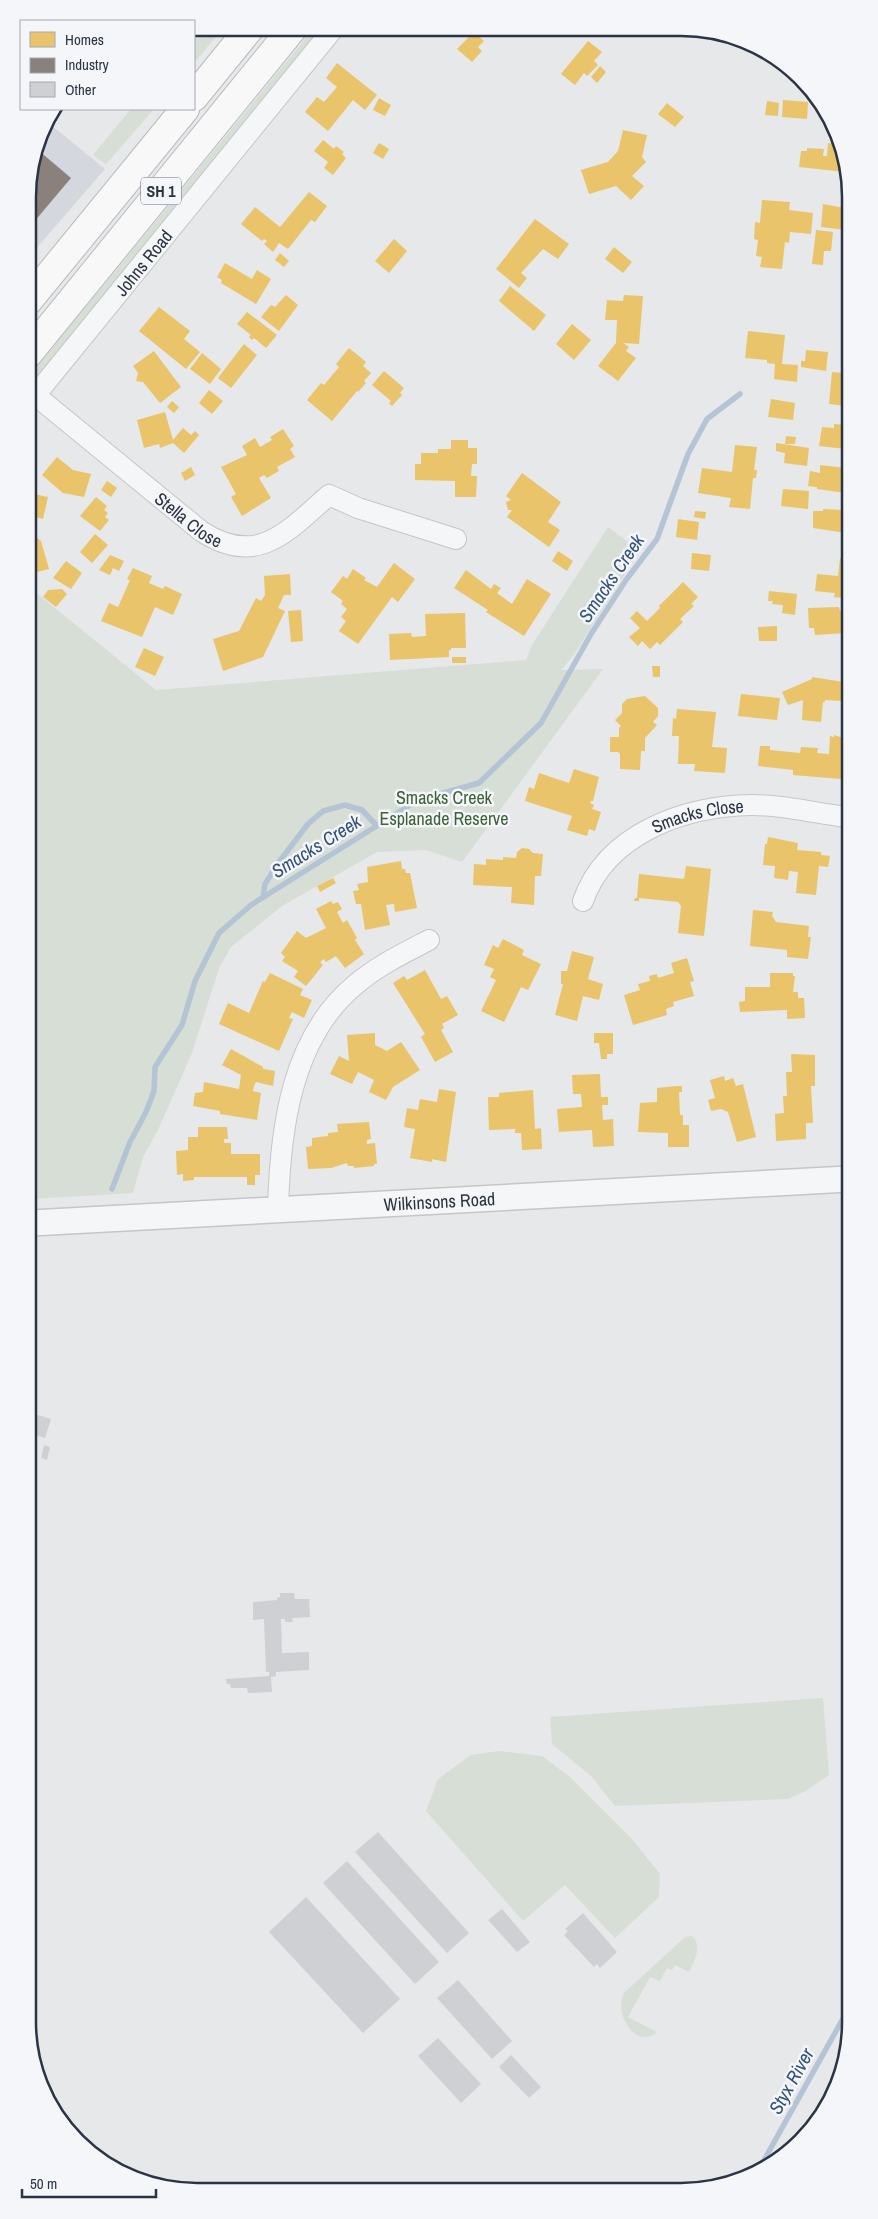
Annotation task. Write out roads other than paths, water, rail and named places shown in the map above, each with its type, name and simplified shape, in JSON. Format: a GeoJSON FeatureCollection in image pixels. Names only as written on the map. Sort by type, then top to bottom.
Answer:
{"type":"FeatureCollection","features":[{"type":"Feature","properties":{"kind":"highway"},"geometry":{"type":"LineString","coordinates":[[195,83],[236,37]]}},
{"type":"Feature","properties":{"kind":"highway"},"geometry":{"type":"LineString","coordinates":[[195,96],[243,37]]}},
{"type":"Feature","properties":{"kind":"highway","name":"Johns Road"},"geometry":{"type":"LineString","coordinates":[[37,343],[286,37]]}},
{"type":"Feature","properties":{"kind":"highway","name":"SH 1"},"geometry":{"type":"LineString","coordinates":[[37,268],[171,110]]}},
{"type":"Feature","properties":{"kind":"highway","name":"SH 1"},"geometry":{"type":"LineString","coordinates":[[37,290],[183,110]]}},
{"type":"Feature","properties":{"kind":"street","name":"Johns Road"},"geometry":{"type":"LineString","coordinates":[[37,393],[327,37]]}},
{"type":"Feature","properties":{"kind":"street","name":"Stella Close"},"geometry":{"type":"LineString","coordinates":[[37,403],[202,531],[216,541],[229,546],[243,548],[260,546],[275,540],[329,495],[358,508],[456,539]]}},
{"type":"Feature","properties":{"kind":"street","name":"Smacks Close"},"geometry":{"type":"LineString","coordinates":[[583,900],[594,875],[616,850],[638,835],[662,823],[695,812],[752,805],[842,817]]}},
{"type":"Feature","properties":{"kind":"street"},"geometry":{"type":"LineString","coordinates":[[278,1208],[281,1161],[292,1092],[304,1054],[314,1034],[338,1002],[354,985],[374,970],[429,940]]}},
{"type":"Feature","properties":{"kind":"street","name":"Wilkinsons Road"},"geometry":{"type":"LineString","coordinates":[[36,1223],[841,1178]]}},
{"type":"Feature","properties":{"kind":"waterway","name":"Smacks Creek"},"geometry":{"type":"LineString","coordinates":[[112,1189],[130,1142],[146,1112],[154,1091],[155,1067],[182,1025],[195,981],[219,933],[251,905],[418,800],[479,783],[541,723],[591,634],[626,580],[657,539],[688,454],[707,419],[740,394]]}},
{"type":"Feature","properties":{"kind":"waterway"},"geometry":{"type":"LineString","coordinates":[[263,897],[265,884],[279,862],[308,824],[323,811],[345,805],[362,810],[376,825]]}},
{"type":"Feature","properties":{"kind":"waterway","name":"Styx River"},"geometry":{"type":"LineString","coordinates":[[765,2159],[841,2022]]}},
{"type":"Feature","properties":{"kind":"park label","name":"Smacks Creek Esplanade Reserve"},"geometry":{"type":"Point","coordinates":[444,808]}}]}
